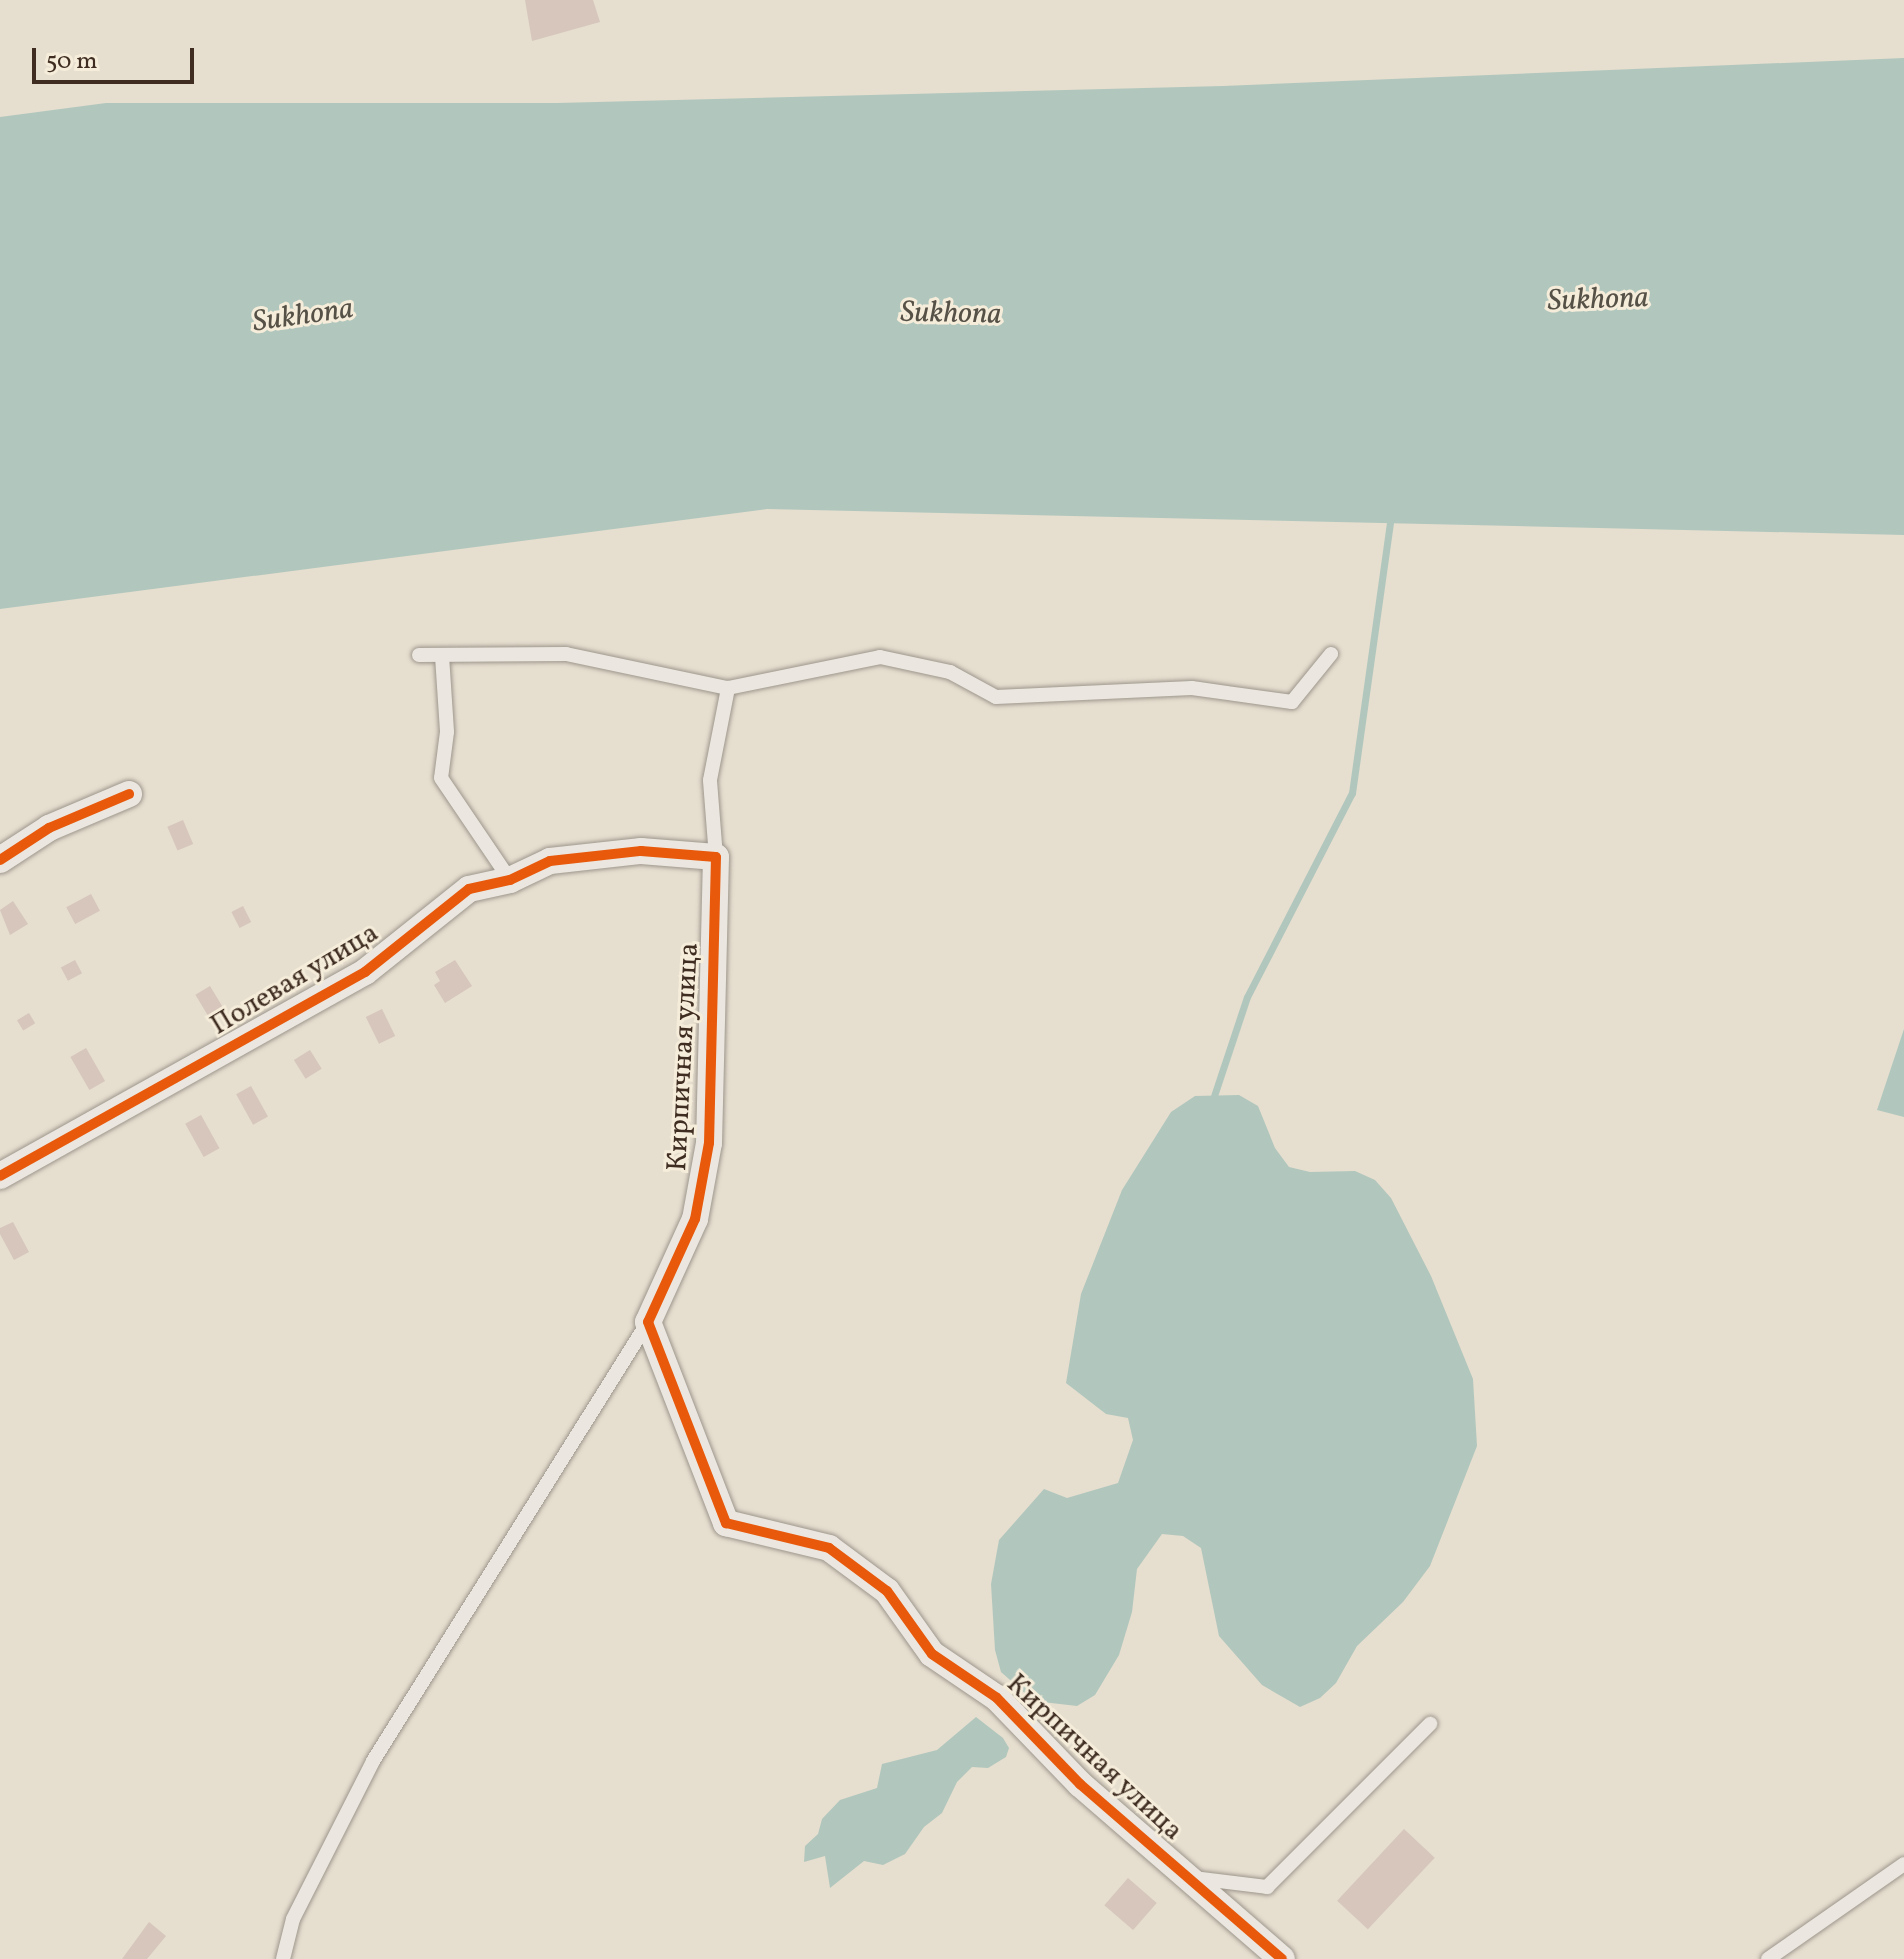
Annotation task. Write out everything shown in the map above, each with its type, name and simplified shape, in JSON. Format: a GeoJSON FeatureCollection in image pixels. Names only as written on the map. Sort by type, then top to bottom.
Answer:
{"type":"FeatureCollection","features":[{"type":"Feature","properties":{"kind":"street"},"geometry":{"type":"LineString","coordinates":[[0,860],[49,828],[129,794]]}},
{"type":"Feature","properties":{"kind":"street","name":"Полевая улица"},"geometry":{"type":"LineString","coordinates":[[0,1176],[365,972],[469,889],[510,880],[550,861],[641,851],[716,857]]}},
{"type":"Feature","properties":{"kind":"street","name":"Кирпичная улица"},"geometry":{"type":"LineString","coordinates":[[716,857],[709,1143],[695,1219],[648,1322],[726,1523],[829,1548],[887,1591],[932,1654],[997,1698],[1080,1784],[1282,1959]]}},
{"type":"Feature","properties":{"kind":"lane"},"geometry":{"type":"LineString","coordinates":[[419,655],[485,651],[566,654],[728,688],[880,657],[950,672],[996,697],[1192,688],[1292,702],[1331,654]]}},
{"type":"Feature","properties":{"kind":"lane"},"geometry":{"type":"LineString","coordinates":[[442,656],[447,732],[441,778],[510,880]]}},
{"type":"Feature","properties":{"kind":"lane"},"geometry":{"type":"LineString","coordinates":[[716,857],[710,780],[728,688]]}},
{"type":"Feature","properties":{"kind":"lane"},"geometry":{"type":"LineString","coordinates":[[283,1959],[293,1919],[373,1761],[648,1322]]}},
{"type":"Feature","properties":{"kind":"lane"},"geometry":{"type":"LineString","coordinates":[[1190,1877],[1267,1887],[1430,1724]]}},
{"type":"Feature","properties":{"kind":"lane"},"geometry":{"type":"LineString","coordinates":[[1768,1959],[1904,1864]]}},
{"type":"Feature","properties":{"kind":"water","name":"Sukhona"},"geometry":{"type":"Polygon","coordinates":[[[1904,58],[1904,535],[767,509],[0,609],[0,117],[106,103],[557,103],[1223,86],[1904,58]]]}},
{"type":"Feature","properties":{"kind":"water"},"geometry":{"type":"Polygon","coordinates":[[[1904,1029],[1904,1117],[1877,1110],[1904,1029]]]}},
{"type":"Feature","properties":{"kind":"water"},"geometry":{"type":"Polygon","coordinates":[[[1239,1095],[1258,1106],[1275,1148],[1289,1167],[1310,1172],[1355,1171],[1375,1180],[1391,1198],[1431,1276],[1473,1379],[1477,1446],[1430,1566],[1403,1602],[1357,1646],[1336,1683],[1320,1698],[1300,1707],[1262,1685],[1219,1636],[1201,1548],[1183,1536],[1162,1534],[1137,1569],[1132,1612],[1119,1655],[1095,1695],[1077,1706],[1034,1701],[1001,1672],[995,1650],[991,1584],[999,1540],[1044,1489],[1067,1498],[1118,1483],[1133,1440],[1128,1418],[1106,1414],[1066,1383],[1081,1294],[1122,1190],[1171,1112],[1195,1096],[1239,1095]]]}},
{"type":"Feature","properties":{"kind":"water"},"geometry":{"type":"Polygon","coordinates":[[[976,1717],[1003,1738],[1009,1748],[1006,1757],[988,1768],[972,1767],[957,1782],[942,1813],[924,1827],[905,1854],[883,1865],[864,1861],[830,1888],[825,1856],[804,1862],[805,1846],[818,1834],[822,1819],[840,1800],[877,1788],[882,1764],[937,1750],[976,1717]]]}},
{"type":"Feature","properties":{"kind":"building"},"geometry":{"type":"Polygon","coordinates":[[[525,0],[593,0],[600,22],[532,41],[525,0]]]}},
{"type":"Feature","properties":{"kind":"building"},"geometry":{"type":"Polygon","coordinates":[[[183,820],[193,844],[178,851],[167,827],[183,820]]]}},
{"type":"Feature","properties":{"kind":"building"},"geometry":{"type":"Polygon","coordinates":[[[91,894],[100,911],[75,924],[66,907],[91,894]]]}},
{"type":"Feature","properties":{"kind":"building"},"geometry":{"type":"Polygon","coordinates":[[[13,901],[28,924],[10,935],[0,910],[13,901]]]}},
{"type":"Feature","properties":{"kind":"building"},"geometry":{"type":"Polygon","coordinates":[[[243,906],[251,922],[240,928],[231,912],[243,906]]]}},
{"type":"Feature","properties":{"kind":"building"},"geometry":{"type":"Polygon","coordinates":[[[75,960],[82,973],[68,981],[61,968],[75,960]]]}},
{"type":"Feature","properties":{"kind":"building"},"geometry":{"type":"Polygon","coordinates":[[[455,960],[472,986],[445,1003],[434,985],[440,981],[435,972],[455,960]]]}},
{"type":"Feature","properties":{"kind":"building"},"geometry":{"type":"Polygon","coordinates":[[[210,986],[225,1011],[210,1020],[195,995],[210,986]]]}},
{"type":"Feature","properties":{"kind":"building"},"geometry":{"type":"Polygon","coordinates":[[[382,1009],[395,1036],[379,1044],[366,1017],[382,1009]]]}},
{"type":"Feature","properties":{"kind":"building"},"geometry":{"type":"Polygon","coordinates":[[[29,1013],[35,1023],[23,1030],[17,1020],[29,1013]]]}},
{"type":"Feature","properties":{"kind":"building"},"geometry":{"type":"Polygon","coordinates":[[[86,1048],[105,1081],[89,1090],[70,1057],[86,1048]]]}},
{"type":"Feature","properties":{"kind":"building"},"geometry":{"type":"Polygon","coordinates":[[[310,1050],[322,1069],[306,1079],[294,1060],[310,1050]]]}},
{"type":"Feature","properties":{"kind":"building"},"geometry":{"type":"Polygon","coordinates":[[[251,1086],[268,1117],[253,1125],[236,1094],[251,1086]]]}},
{"type":"Feature","properties":{"kind":"building"},"geometry":{"type":"Polygon","coordinates":[[[201,1115],[219,1148],[204,1157],[185,1124],[201,1115]]]}},
{"type":"Feature","properties":{"kind":"building"},"geometry":{"type":"Polygon","coordinates":[[[13,1222],[29,1252],[14,1260],[0,1234],[0,1228],[13,1222]]]}},
{"type":"Feature","properties":{"kind":"building"},"geometry":{"type":"Polygon","coordinates":[[[1404,1829],[1435,1858],[1368,1929],[1337,1901],[1404,1829]]]}},
{"type":"Feature","properties":{"kind":"building"},"geometry":{"type":"Polygon","coordinates":[[[1128,1878],[1157,1903],[1133,1930],[1104,1905],[1128,1878]]]}},
{"type":"Feature","properties":{"kind":"building"},"geometry":{"type":"Polygon","coordinates":[[[149,1922],[166,1936],[147,1959],[122,1959],[149,1922]]]}},
{"type":"Feature","properties":{"kind":"waterway"},"geometry":{"type":"LineString","coordinates":[[1214,1096],[1247,997],[1352,793],[1391,515]]}},
{"type":"Feature","properties":{"kind":"cycle path"},"geometry":{"type":"LineString","coordinates":[[0,860],[49,828],[129,794]]}},
{"type":"Feature","properties":{"kind":"cycle path"},"geometry":{"type":"LineString","coordinates":[[0,1176],[365,972],[469,889],[510,880],[550,861],[641,851],[716,857],[709,1143],[695,1219],[648,1322],[726,1523],[829,1548],[887,1591],[932,1654],[997,1698],[1080,1784],[1282,1959]]}}]}
